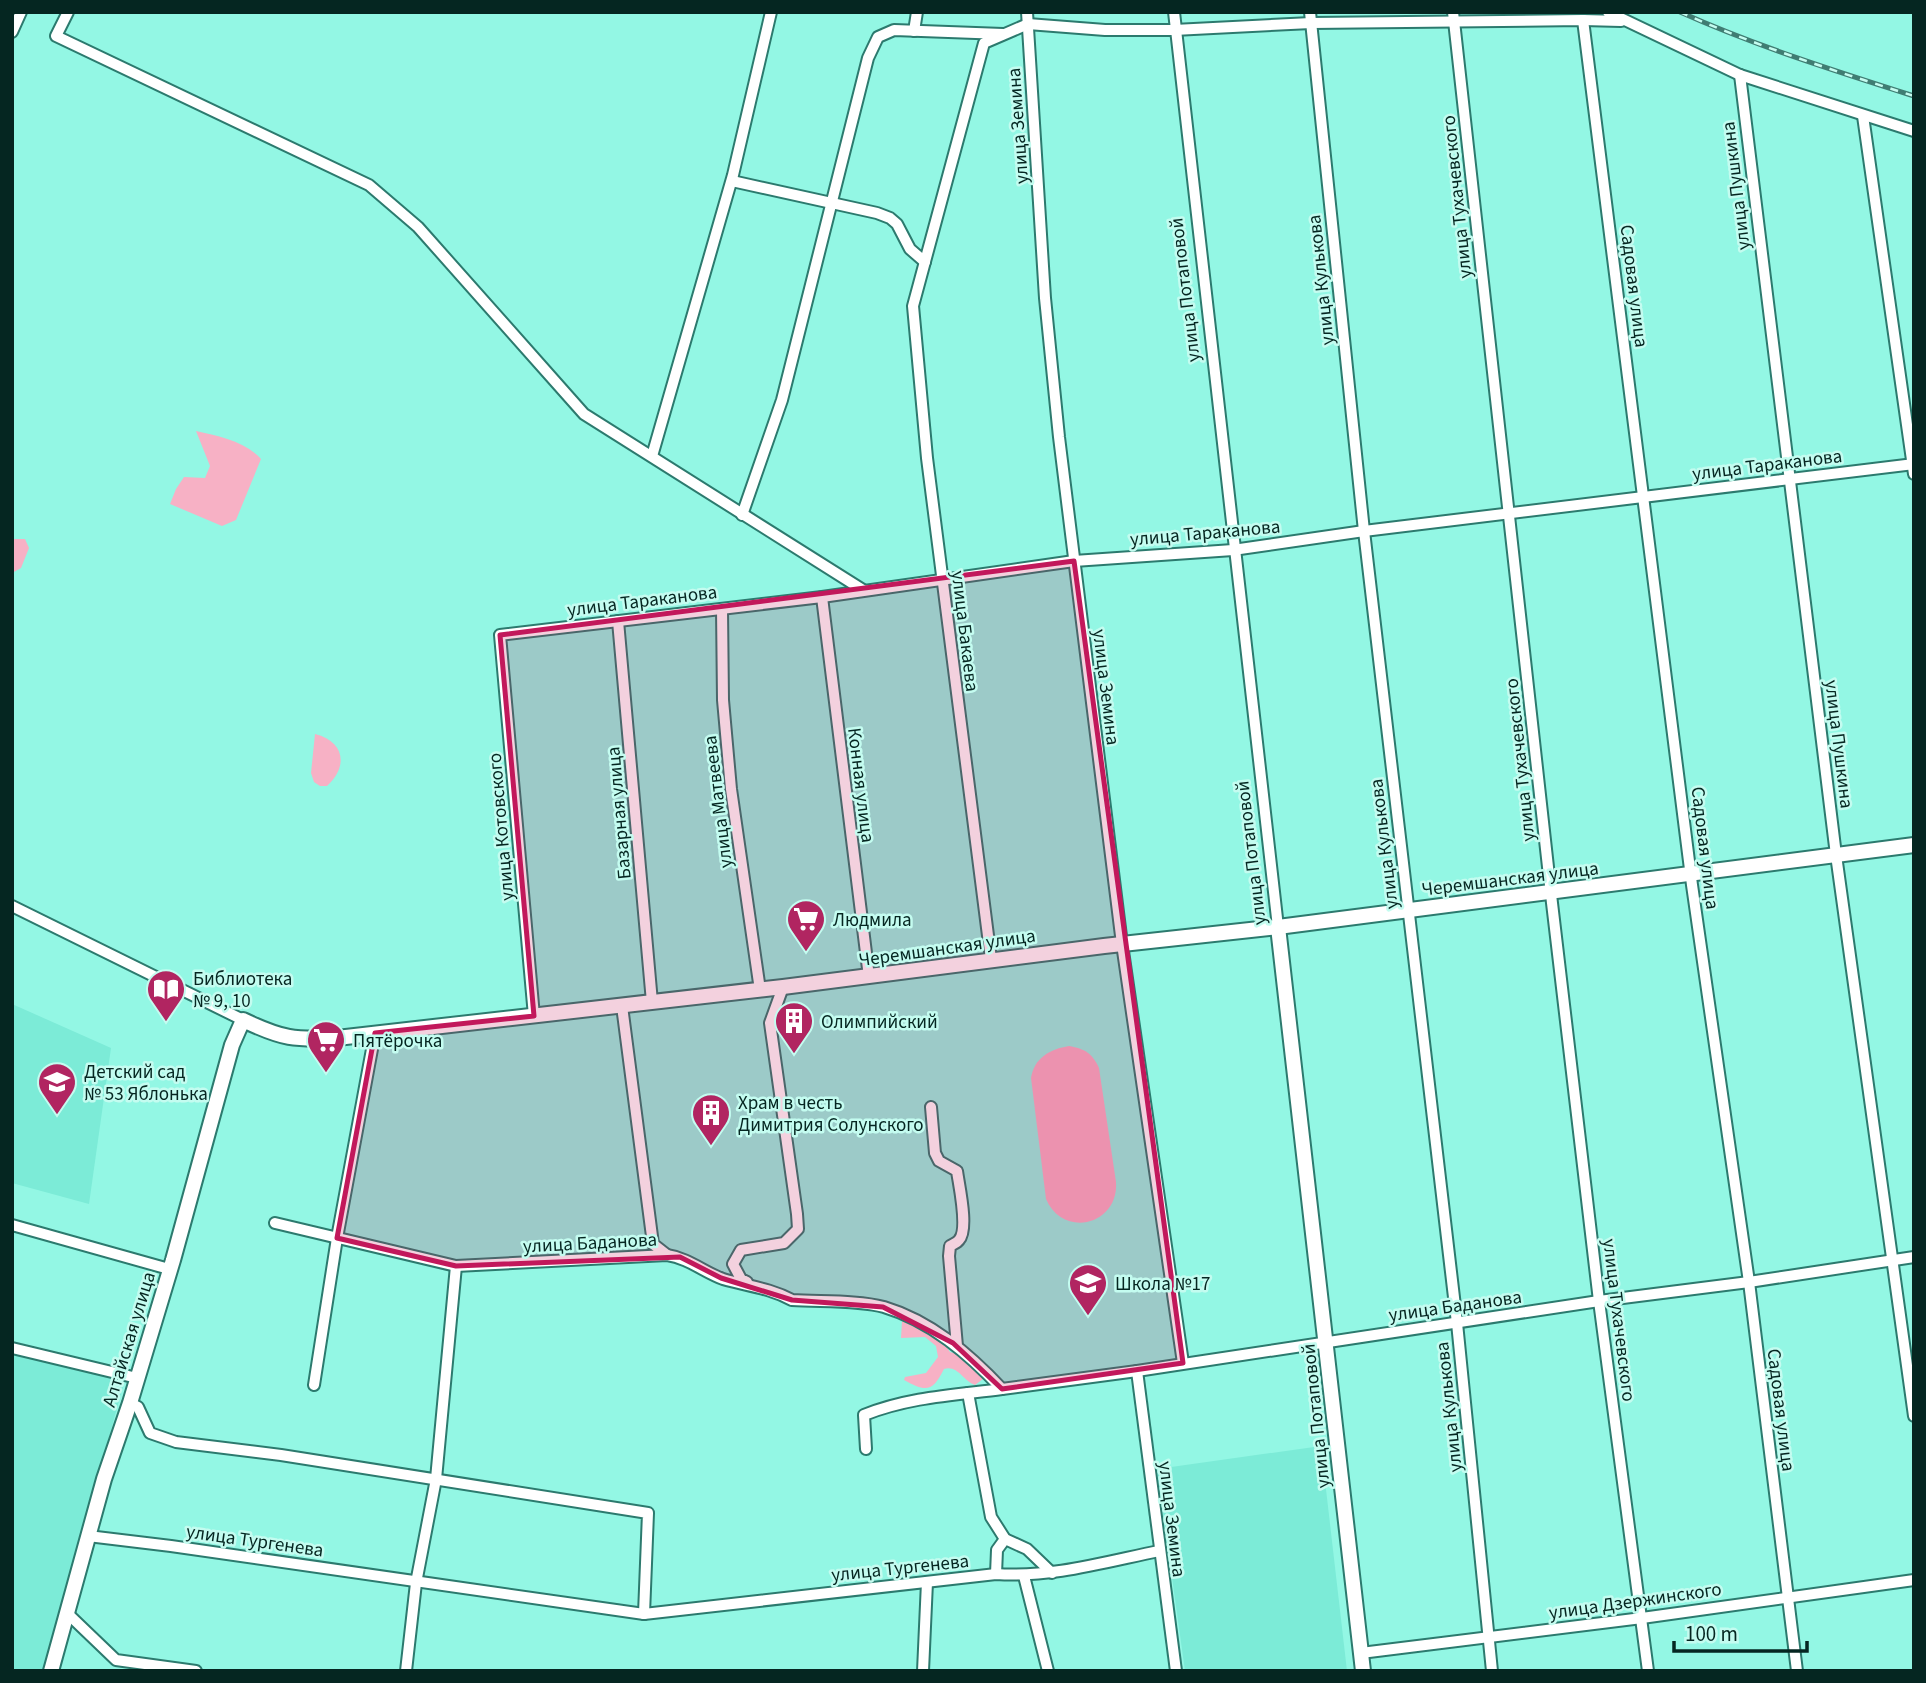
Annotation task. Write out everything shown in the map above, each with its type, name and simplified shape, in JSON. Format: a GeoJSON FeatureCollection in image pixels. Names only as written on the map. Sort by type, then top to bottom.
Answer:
{"type":"FeatureCollection","features":[{"type":"Feature","properties":{"kind":"main road","name":"Черемшанская улица"},"geometry":{"type":"LineString","coordinates":[[243,1020],[284,1037],[337,1038],[1278,927],[1914,845]]}},
{"type":"Feature","properties":{"kind":"main road","name":"улица Потаповой"},"geometry":{"type":"LineString","coordinates":[[1278,927],[1363,1671]]}},
{"type":"Feature","properties":{"kind":"main road","name":"Алтайская улица"},"geometry":{"type":"LineString","coordinates":[[51,1671],[104,1479],[130,1403],[232,1045],[243,1020]]}},
{"type":"Feature","properties":{"kind":"street"},"geometry":{"type":"LineString","coordinates":[[12,32],[21,12]]}},
{"type":"Feature","properties":{"kind":"street"},"geometry":{"type":"LineString","coordinates":[[68,12],[56,36],[369,185],[418,227],[584,414],[863,590]]}},
{"type":"Feature","properties":{"kind":"street"},"geometry":{"type":"LineString","coordinates":[[652,456],[732,181],[771,12]]}},
{"type":"Feature","properties":{"kind":"street"},"geometry":{"type":"LineString","coordinates":[[914,30],[917,12]]}},
{"type":"Feature","properties":{"kind":"street","name":"улица Потаповой"},"geometry":{"type":"LineString","coordinates":[[1174,12],[1233,550],[1278,927]]}},
{"type":"Feature","properties":{"kind":"street"},"geometry":{"type":"LineString","coordinates":[[1608,12],[1740,75],[1914,131]]}},
{"type":"Feature","properties":{"kind":"street"},"geometry":{"type":"LineString","coordinates":[[732,181],[890,218],[904,234],[910,249],[925,261],[984,43],[1006,34],[1028,18],[1105,30],[1174,30],[1310,18],[1453,16],[1584,25],[1612,19],[1630,22]]}},
{"type":"Feature","properties":{"kind":"street","name":"улица Тухачевского"},"geometry":{"type":"LineString","coordinates":[[1453,16],[1599,1301],[1648,1671]]}},
{"type":"Feature","properties":{"kind":"street","name":"улица Земина"},"geometry":{"type":"LineString","coordinates":[[1028,18],[1045,298],[1074,561],[1122,944],[1183,1363]]}},
{"type":"Feature","properties":{"kind":"street","name":"улица Кулькова"},"geometry":{"type":"LineString","coordinates":[[1310,18],[1364,531],[1457,1323],[1492,1671]]}},
{"type":"Feature","properties":{"kind":"street","name":"Садовая улица"},"geometry":{"type":"LineString","coordinates":[[1584,25],[1691,875],[1749,1282],[1797,1671]]}},
{"type":"Feature","properties":{"kind":"street"},"geometry":{"type":"LineString","coordinates":[[742,515],[782,400],[868,58],[878,37],[894,30],[1006,34]]}},
{"type":"Feature","properties":{"kind":"street","name":"улица Пушкина"},"geometry":{"type":"LineString","coordinates":[[1740,75],[1836,855],[1914,1416]]}},
{"type":"Feature","properties":{"kind":"street"},"geometry":{"type":"LineString","coordinates":[[1863,116],[1913,467]]}},
{"type":"Feature","properties":{"kind":"street","name":"улица Бакаева"},"geometry":{"type":"LineString","coordinates":[[925,261],[913,306],[927,458],[991,959]]}},
{"type":"Feature","properties":{"kind":"street","name":"улица Тараканова"},"geometry":{"type":"LineString","coordinates":[[500,635],[821,597],[1074,561],[1233,550],[1644,496],[1913,467]]}},
{"type":"Feature","properties":{"kind":"street","name":"Конная улица"},"geometry":{"type":"LineString","coordinates":[[821,597],[869,977]]}},
{"type":"Feature","properties":{"kind":"street","name":"улица Матвеева"},"geometry":{"type":"LineString","coordinates":[[722,608],[723,700],[731,789],[760,990]]}},
{"type":"Feature","properties":{"kind":"street","name":"Базарная улица"},"geometry":{"type":"LineString","coordinates":[[618,621],[652,1002]]}},
{"type":"Feature","properties":{"kind":"street","name":"улица Котовского"},"geometry":{"type":"LineString","coordinates":[[500,635],[534,1016]]}},
{"type":"Feature","properties":{"kind":"street","name":"Черемшанская улица"},"geometry":{"type":"LineString","coordinates":[[12,906],[243,1020]]}},
{"type":"Feature","properties":{"kind":"street"},"geometry":{"type":"LineString","coordinates":[[756,1286],[741,1279],[735,1270],[733,1264],[741,1250],[784,1243],[797,1228],[770,1023],[783,987]]}},
{"type":"Feature","properties":{"kind":"street"},"geometry":{"type":"LineString","coordinates":[[622,1006],[653,1244],[667,1255]]}},
{"type":"Feature","properties":{"kind":"street"},"geometry":{"type":"LineString","coordinates":[[314,1385],[337,1238],[375,1033]]}},
{"type":"Feature","properties":{"kind":"street"},"geometry":{"type":"LineString","coordinates":[[931,1107],[935,1153],[939,1161],[957,1171],[960,1190],[964,1230],[960,1239],[950,1246],[949,1256],[957,1346]]}},
{"type":"Feature","properties":{"kind":"street","name":"улица Баданова"},"geometry":{"type":"LineString","coordinates":[[275,1223],[456,1266],[667,1255],[680,1257],[721,1278],[781,1293],[792,1300],[883,1307],[921,1323],[957,1346],[1002,1389]]}},
{"type":"Feature","properties":{"kind":"street"},"geometry":{"type":"LineString","coordinates":[[12,1225],[169,1269]]}},
{"type":"Feature","properties":{"kind":"street","name":"улица Баданова"},"geometry":{"type":"LineString","coordinates":[[866,1449],[864,1415],[903,1402],[1137,1371],[1326,1341],[1914,1257]]}},
{"type":"Feature","properties":{"kind":"street"},"geometry":{"type":"LineString","coordinates":[[406,1671],[416,1583],[436,1479],[456,1266]]}},
{"type":"Feature","properties":{"kind":"street"},"geometry":{"type":"LineString","coordinates":[[12,1348],[137,1378]]}},
{"type":"Feature","properties":{"kind":"street","name":"улица Земина"},"geometry":{"type":"LineString","coordinates":[[1137,1371],[1176,1671]]}},
{"type":"Feature","properties":{"kind":"street"},"geometry":{"type":"LineString","coordinates":[[968,1393],[990,1517],[1005,1539],[1027,1549],[1052,1573]]}},
{"type":"Feature","properties":{"kind":"street"},"geometry":{"type":"LineString","coordinates":[[130,1403],[138,1407],[150,1433],[176,1442],[281,1455],[649,1513],[644,1614]]}},
{"type":"Feature","properties":{"kind":"street","name":"улица Тургенева"},"geometry":{"type":"LineString","coordinates":[[88,1536],[644,1614],[996,1574],[1024,1576],[1052,1573],[1159,1551]]}},
{"type":"Feature","properties":{"kind":"street"},"geometry":{"type":"LineString","coordinates":[[996,1574],[997,1550],[1005,1539]]}},
{"type":"Feature","properties":{"kind":"street"},"geometry":{"type":"LineString","coordinates":[[1024,1576],[1048,1671]]}},
{"type":"Feature","properties":{"kind":"street","name":"улица Дзержинского"},"geometry":{"type":"LineString","coordinates":[[1361,1653],[1914,1580]]}},
{"type":"Feature","properties":{"kind":"street"},"geometry":{"type":"LineString","coordinates":[[923,1671],[927,1582]]}},
{"type":"Feature","properties":{"kind":"street"},"geometry":{"type":"LineString","coordinates":[[67,1614],[116,1660],[196,1671]]}},
{"type":"Feature","properties":{"kind":"highlighted area"},"geometry":{"type":"Polygon","coordinates":[[[1074,561],[1183,1363],[1002,1389],[953,1343],[883,1307],[792,1300],[721,1278],[680,1257],[456,1266],[337,1238],[375,1033],[534,1016],[500,635],[1074,561]]]}},
{"type":"Feature","properties":{"kind":"shaded area"},"geometry":{"type":"Polygon","coordinates":[[[196,431],[239,444],[261,459],[236,520],[222,526],[170,504],[184,477],[205,478],[210,466],[196,431]]]}},
{"type":"Feature","properties":{"kind":"shaded area"},"geometry":{"type":"Polygon","coordinates":[[[12,539],[25,539],[29,548],[21,568],[12,573],[12,539]]]}},
{"type":"Feature","properties":{"kind":"shaded area"},"geometry":{"type":"Polygon","coordinates":[[[315,734],[332,742],[340,755],[341,763],[327,786],[314,782],[311,773],[315,734]]]}},
{"type":"Feature","properties":{"kind":"shaded area","name":"Детский сад № 53 Яблонька"},"geometry":{"type":"Polygon","coordinates":[[[12,1004],[111,1048],[89,1204],[12,1183],[12,1004]]]}},
{"type":"Feature","properties":{"kind":"shaded area"},"geometry":{"type":"Polygon","coordinates":[[[1069,1046],[1087,1052],[1099,1068],[1116,1182],[1115,1197],[1109,1208],[1100,1217],[1076,1223],[1054,1212],[1046,1199],[1031,1078],[1039,1060],[1055,1049],[1069,1046]]]}},
{"type":"Feature","properties":{"kind":"shaded area"},"geometry":{"type":"Polygon","coordinates":[[[902,1321],[923,1328],[935,1336],[950,1352],[960,1355],[982,1373],[983,1379],[975,1385],[949,1368],[944,1369],[933,1386],[928,1388],[918,1387],[904,1380],[905,1377],[926,1373],[938,1357],[936,1346],[925,1337],[901,1338],[902,1321]]]}},
{"type":"Feature","properties":{"kind":"shaded area"},"geometry":{"type":"Polygon","coordinates":[[[12,1354],[125,1379],[45,1671],[12,1671],[12,1354]]]}},
{"type":"Feature","properties":{"kind":"shaded area"},"geometry":{"type":"Polygon","coordinates":[[[1321,1446],[1347,1671],[1185,1671],[1157,1469],[1321,1446]]]}},
{"type":"Feature","properties":{"kind":"railway"},"geometry":{"type":"LineString","coordinates":[[1680,12],[1767,47],[1914,96]]}},
{"type":"Feature","properties":{"kind":"place","name":"Людмила"},"geometry":{"type":"Point","coordinates":[806,953]}},
{"type":"Feature","properties":{"kind":"place","name":"Библиотека № 9, 10"},"geometry":{"type":"Point","coordinates":[166,1023]}},
{"type":"Feature","properties":{"kind":"place","name":"Олимпийский"},"geometry":{"type":"Point","coordinates":[794,1055]}},
{"type":"Feature","properties":{"kind":"place","name":"Пятёрочка"},"geometry":{"type":"Point","coordinates":[326,1074]}},
{"type":"Feature","properties":{"kind":"place","name":"Детский сад № 53 Яблонька"},"geometry":{"type":"Point","coordinates":[57,1116]}},
{"type":"Feature","properties":{"kind":"place","name":"Храм в честь Димитрия Солунского"},"geometry":{"type":"Point","coordinates":[711,1147]}},
{"type":"Feature","properties":{"kind":"place","name":"Школа №17"},"geometry":{"type":"Point","coordinates":[1088,1317]}}]}
